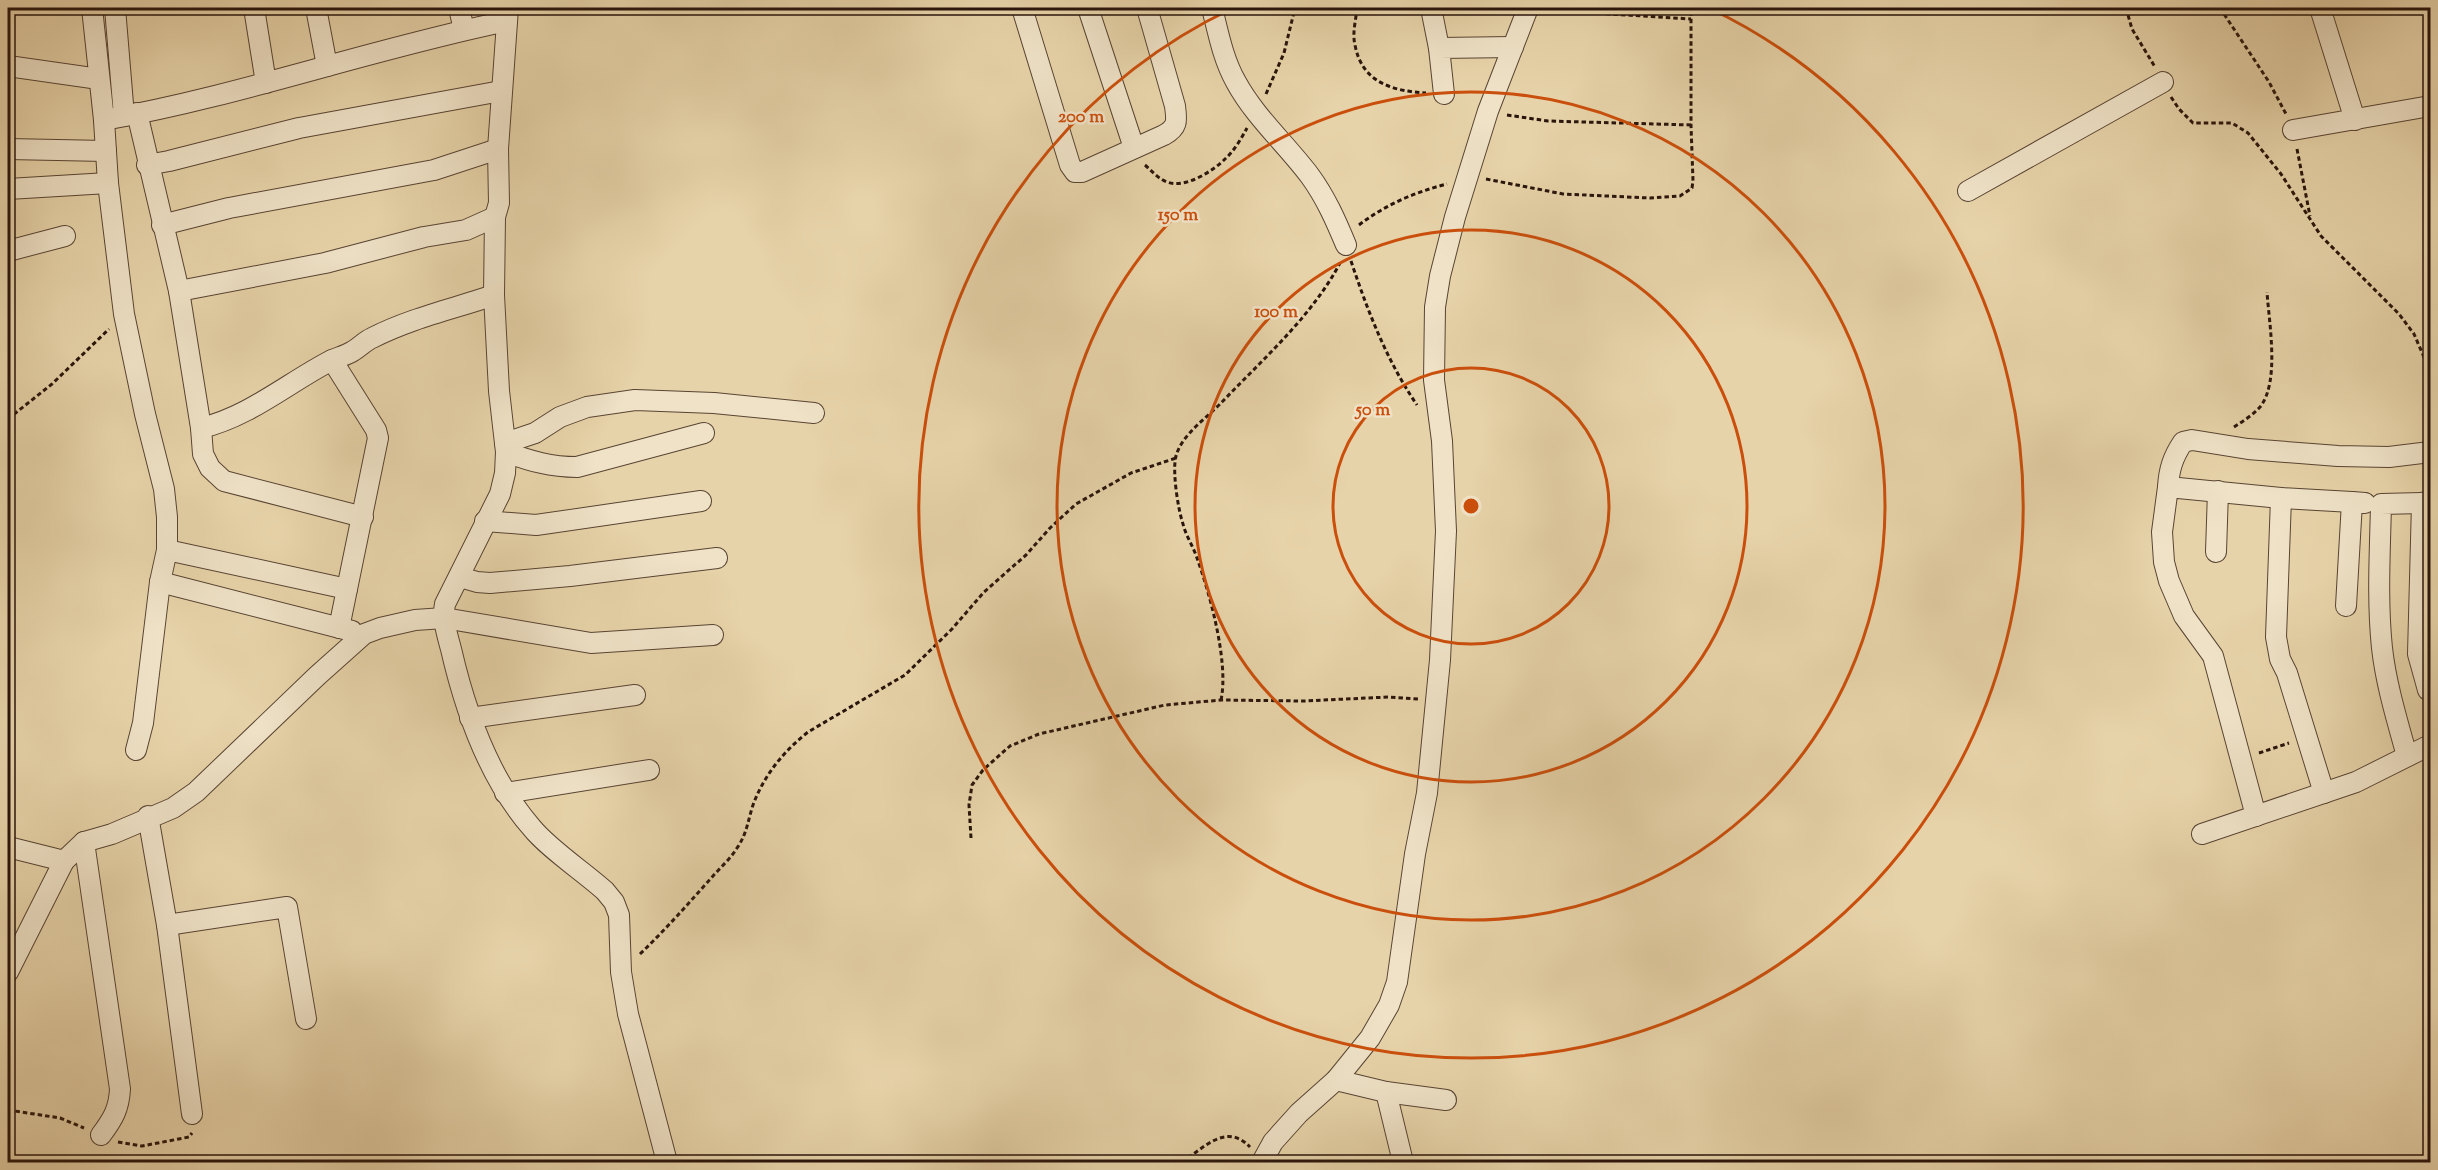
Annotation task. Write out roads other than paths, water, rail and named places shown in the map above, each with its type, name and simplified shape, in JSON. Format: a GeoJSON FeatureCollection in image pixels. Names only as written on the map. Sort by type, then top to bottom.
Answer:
{"type":"FeatureCollection","features":[{"type":"Feature","properties":{"kind":"street"},"geometry":{"type":"LineString","coordinates":[[92,8],[108,183],[124,314],[145,414],[164,489],[167,517],[167,550],[160,582],[143,723],[136,750]]}},
{"type":"Feature","properties":{"kind":"street"},"geometry":{"type":"LineString","coordinates":[[115,8],[130,115],[147,165],[179,291],[201,428],[203,454],[210,468],[224,482],[363,517]]}},
{"type":"Feature","properties":{"kind":"street"},"geometry":{"type":"LineString","coordinates":[[254,8],[266,83]]}},
{"type":"Feature","properties":{"kind":"street"},"geometry":{"type":"LineString","coordinates":[[316,8],[327,66]]}},
{"type":"Feature","properties":{"kind":"street"},"geometry":{"type":"LineString","coordinates":[[459,8],[464,30]]}},
{"type":"Feature","properties":{"kind":"street"},"geometry":{"type":"LineString","coordinates":[[1022,8],[1070,165],[1075,172],[1082,172],[1174,129],[1177,122],[1175,106],[1147,8]]}},
{"type":"Feature","properties":{"kind":"street"},"geometry":{"type":"LineString","coordinates":[[1088,8],[1134,148]]}},
{"type":"Feature","properties":{"kind":"street"},"geometry":{"type":"LineString","coordinates":[[1212,8],[1227,62],[1236,82],[1257,113],[1309,175],[1327,202],[1346,245]]}},
{"type":"Feature","properties":{"kind":"street"},"geometry":{"type":"LineString","coordinates":[[1431,8],[1439,48],[1444,94]]}},
{"type":"Feature","properties":{"kind":"street"},"geometry":{"type":"LineString","coordinates":[[1262,1162],[1273,1142],[1299,1113],[1336,1080],[1370,1038],[1389,1005],[1397,982],[1412,875],[1427,793],[1440,660],[1446,531],[1442,441],[1434,380],[1435,307],[1440,276],[1488,111],[1528,8]]}},
{"type":"Feature","properties":{"kind":"street"},"geometry":{"type":"LineString","coordinates":[[2320,8],[2355,120]]}},
{"type":"Feature","properties":{"kind":"street"},"geometry":{"type":"LineString","coordinates":[[104,120],[266,83],[464,30],[507,14],[498,149],[499,203],[495,217],[494,295],[499,391],[506,447],[500,494],[445,604],[444,618],[459,686],[470,718],[506,793],[533,830],[605,891],[614,902],[619,915],[621,972],[628,1014],[667,1162]]}},
{"type":"Feature","properties":{"kind":"street"},"geometry":{"type":"LineString","coordinates":[[1439,48],[1513,47]]}},
{"type":"Feature","properties":{"kind":"street"},"geometry":{"type":"LineString","coordinates":[[8,66],[99,79]]}},
{"type":"Feature","properties":{"kind":"street"},"geometry":{"type":"LineString","coordinates":[[1968,191],[2163,82]]}},
{"type":"Feature","properties":{"kind":"street"},"geometry":{"type":"LineString","coordinates":[[147,165],[299,128],[501,91]]}},
{"type":"Feature","properties":{"kind":"street"},"geometry":{"type":"LineString","coordinates":[[2293,130],[2430,109]]}},
{"type":"Feature","properties":{"kind":"street"},"geometry":{"type":"LineString","coordinates":[[8,149],[106,151]]}},
{"type":"Feature","properties":{"kind":"street"},"geometry":{"type":"LineString","coordinates":[[162,225],[229,208],[434,170],[498,149]]}},
{"type":"Feature","properties":{"kind":"street"},"geometry":{"type":"LineString","coordinates":[[8,189],[108,183]]}},
{"type":"Feature","properties":{"kind":"street"},"geometry":{"type":"LineString","coordinates":[[179,291],[325,263],[424,237],[466,230],[495,217]]}},
{"type":"Feature","properties":{"kind":"street"},"geometry":{"type":"LineString","coordinates":[[8,251],[65,237]]}},
{"type":"Feature","properties":{"kind":"street"},"geometry":{"type":"LineString","coordinates":[[201,428],[219,424],[281,391],[332,360],[352,352],[370,339],[406,323],[494,295]]}},
{"type":"Feature","properties":{"kind":"street"},"geometry":{"type":"LineString","coordinates":[[332,360],[376,430],[378,438],[339,628]]}},
{"type":"Feature","properties":{"kind":"street"},"geometry":{"type":"LineString","coordinates":[[506,447],[560,417],[587,407],[636,400],[714,403],[814,413]]}},
{"type":"Feature","properties":{"kind":"street"},"geometry":{"type":"LineString","coordinates":[[506,447],[537,463],[556,467],[577,467],[705,433]]}},
{"type":"Feature","properties":{"kind":"street"},"geometry":{"type":"LineString","coordinates":[[2256,816],[2213,656],[2184,616],[2166,572],[2162,532],[2171,463],[2183,442],[2193,440],[2248,448],[2338,456],[2389,457],[2430,452]]}},
{"type":"Feature","properties":{"kind":"street"},"geometry":{"type":"LineString","coordinates":[[2168,487],[2281,498],[2381,504],[2426,502],[2418,654],[2428,690]]}},
{"type":"Feature","properties":{"kind":"street"},"geometry":{"type":"LineString","coordinates":[[2216,552],[2218,491]]}},
{"type":"Feature","properties":{"kind":"street"},"geometry":{"type":"LineString","coordinates":[[2281,498],[2276,638],[2280,659],[2287,672],[2324,793]]}},
{"type":"Feature","properties":{"kind":"street"},"geometry":{"type":"LineString","coordinates":[[485,521],[536,525],[701,501]]}},
{"type":"Feature","properties":{"kind":"street"},"geometry":{"type":"LineString","coordinates":[[2346,606],[2352,502]]}},
{"type":"Feature","properties":{"kind":"street"},"geometry":{"type":"LineString","coordinates":[[2381,504],[2379,591],[2382,649],[2392,701],[2407,756]]}},
{"type":"Feature","properties":{"kind":"street"},"geometry":{"type":"LineString","coordinates":[[167,550],[347,589]]}},
{"type":"Feature","properties":{"kind":"street"},"geometry":{"type":"LineString","coordinates":[[460,577],[490,583],[717,558]]}},
{"type":"Feature","properties":{"kind":"street"},"geometry":{"type":"LineString","coordinates":[[160,582],[364,634]]}},
{"type":"Feature","properties":{"kind":"street"},"geometry":{"type":"LineString","coordinates":[[8,972],[64,861],[84,842],[112,834],[148,816],[173,808],[196,792],[364,634],[415,620],[444,618],[591,643],[713,635]]}},
{"type":"Feature","properties":{"kind":"street"},"geometry":{"type":"LineString","coordinates":[[470,718],[635,695]]}},
{"type":"Feature","properties":{"kind":"street"},"geometry":{"type":"LineString","coordinates":[[2202,834],[2356,782],[2430,745]]}},
{"type":"Feature","properties":{"kind":"street"},"geometry":{"type":"LineString","coordinates":[[506,793],[649,770]]}},
{"type":"Feature","properties":{"kind":"street"},"geometry":{"type":"LineString","coordinates":[[148,816],[167,925],[192,1114]]}},
{"type":"Feature","properties":{"kind":"street"},"geometry":{"type":"LineString","coordinates":[[84,842],[120,1089],[120,1104],[116,1116],[101,1135]]}},
{"type":"Feature","properties":{"kind":"street"},"geometry":{"type":"LineString","coordinates":[[8,847],[64,861]]}},
{"type":"Feature","properties":{"kind":"street"},"geometry":{"type":"LineString","coordinates":[[167,925],[287,907],[306,1018]]}},
{"type":"Feature","properties":{"kind":"street"},"geometry":{"type":"LineString","coordinates":[[1336,1080],[1386,1092],[1446,1100]]}},
{"type":"Feature","properties":{"kind":"street"},"geometry":{"type":"LineString","coordinates":[[1386,1092],[1403,1162]]}}]}
